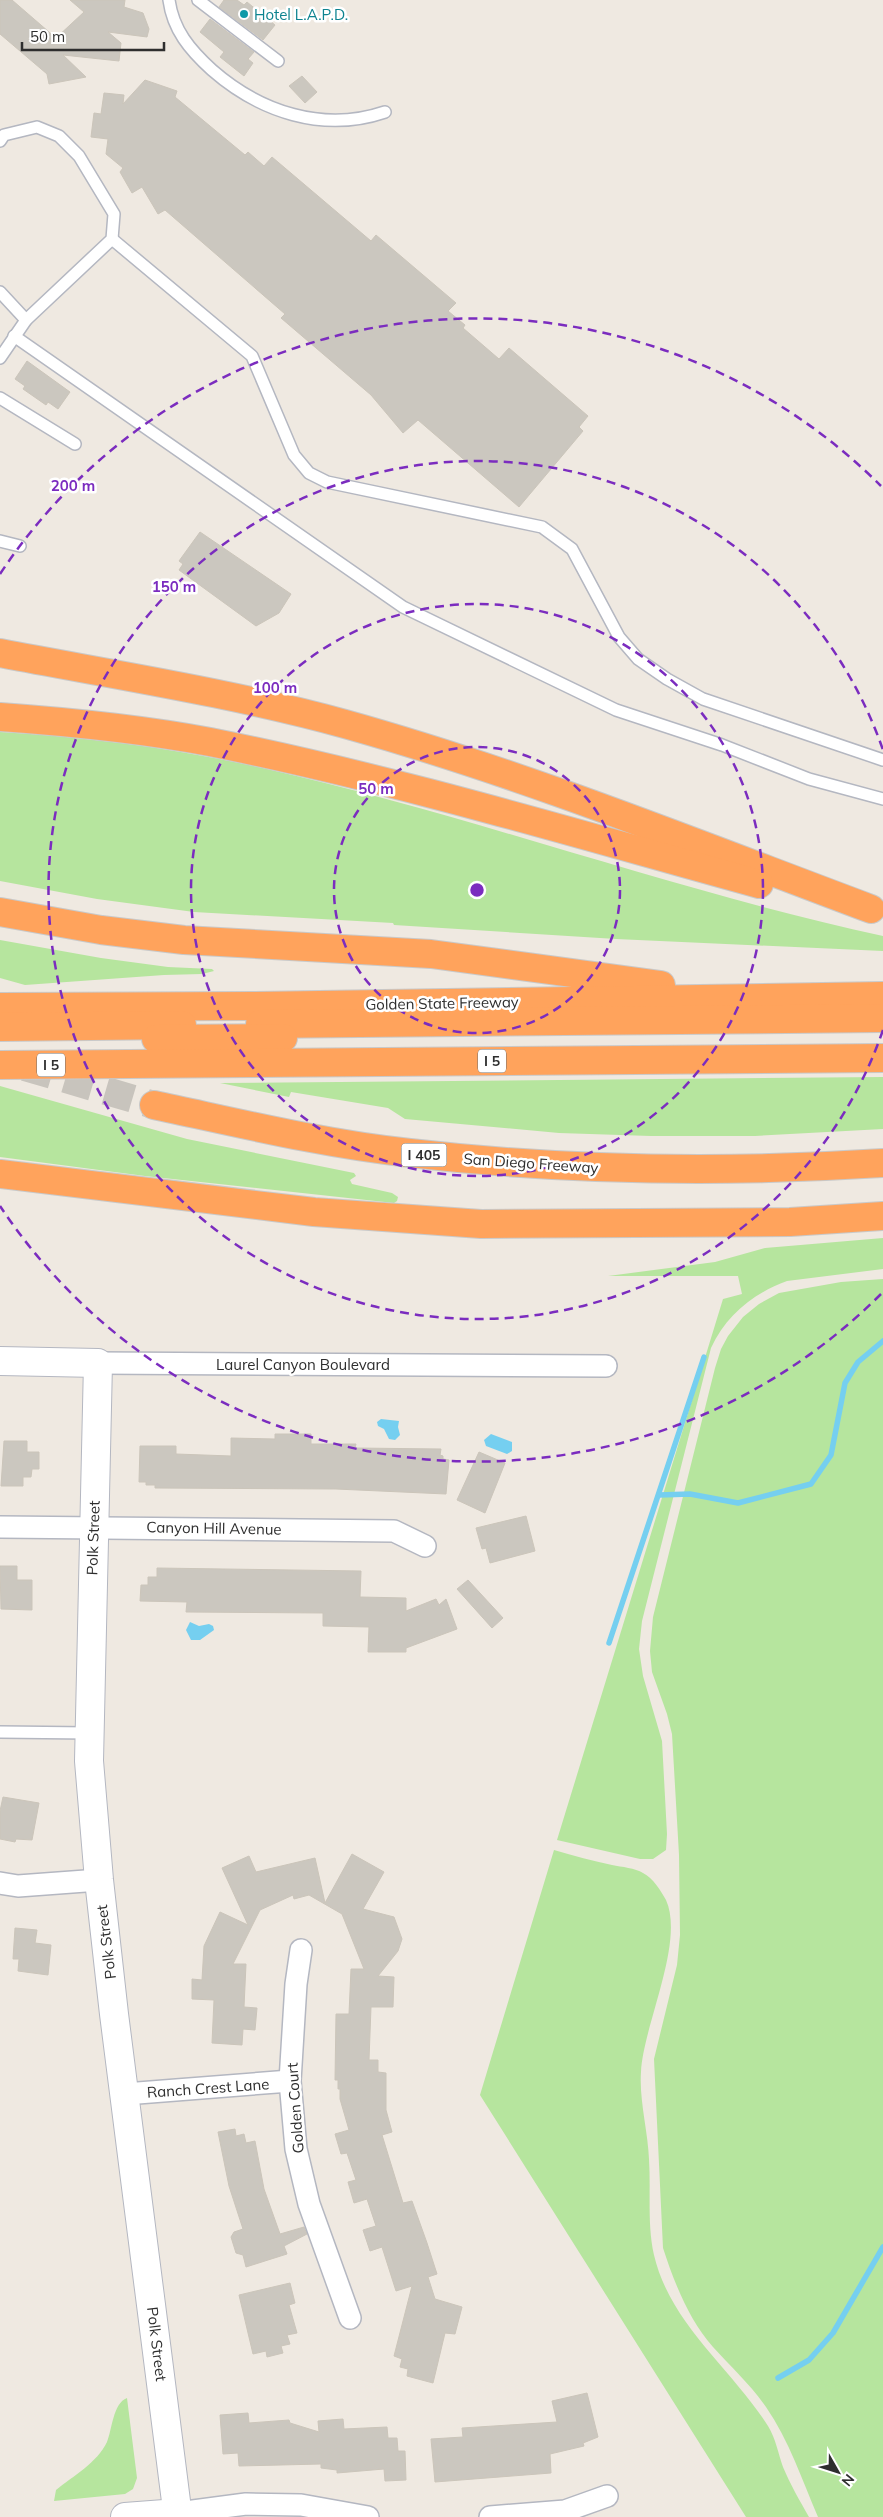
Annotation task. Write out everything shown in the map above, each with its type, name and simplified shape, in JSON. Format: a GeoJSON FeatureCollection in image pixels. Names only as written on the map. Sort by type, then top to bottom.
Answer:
{"type":"FeatureCollection","features":[{"type":"Feature","properties":{"kind":"highway"},"geometry":{"type":"LineString","coordinates":[[0,653],[207,692],[344,724],[551,788],[877,910]]}},
{"type":"Feature","properties":{"kind":"highway"},"geometry":{"type":"LineString","coordinates":[[0,717],[80,723],[208,742],[383,781],[766,886],[877,910]]}},
{"type":"Feature","properties":{"kind":"highway"},"geometry":{"type":"LineString","coordinates":[[0,912],[101,930],[184,940],[431,954],[751,997]]}},
{"type":"Feature","properties":{"kind":"highway","name":"Golden State Freeway"},"geometry":{"type":"LineString","coordinates":[[0,1007],[255,1006],[883,996]]}},
{"type":"Feature","properties":{"kind":"highway"},"geometry":{"type":"LineString","coordinates":[[0,1026],[883,1018]]}},
{"type":"Feature","properties":{"kind":"highway"},"geometry":{"type":"LineString","coordinates":[[102,1064],[140,1040],[883,1033]]}},
{"type":"Feature","properties":{"kind":"highway","name":"I 5"},"geometry":{"type":"LineString","coordinates":[[0,1065],[883,1058]]}},
{"type":"Feature","properties":{"kind":"highway","name":"San Diego Freeway"},"geometry":{"type":"LineString","coordinates":[[154,1104],[305,1136],[409,1153],[551,1167],[699,1170],[883,1163]]}},
{"type":"Feature","properties":{"kind":"highway"},"geometry":{"type":"LineString","coordinates":[[0,1174],[314,1212],[481,1224],[790,1222],[883,1216]]}},
{"type":"Feature","properties":{"kind":"street","name":"Laurel Canyon Boulevard"},"geometry":{"type":"LineString","coordinates":[[0,1361],[606,1366]]}},
{"type":"Feature","properties":{"kind":"street","name":"Polk Street"},"geometry":{"type":"LineString","coordinates":[[98,1363],[92,1527],[89,1761],[99,1880],[178,2515]]}},
{"type":"Feature","properties":{"kind":"street","name":"Canyon Hill Avenue"},"geometry":{"type":"LineString","coordinates":[[0,1527],[394,1531],[425,1546]]}},
{"type":"Feature","properties":{"kind":"street"},"geometry":{"type":"LineString","coordinates":[[0,1883],[18,1886],[99,1880]]}},
{"type":"Feature","properties":{"kind":"street","name":"Golden Court"},"geometry":{"type":"LineString","coordinates":[[301,1950],[296,1984],[290,2081],[296,2149],[307,2195],[350,2318]]}},
{"type":"Feature","properties":{"kind":"street","name":"Ranch Crest Lane"},"geometry":{"type":"LineString","coordinates":[[125,2094],[290,2081]]}},
{"type":"Feature","properties":{"kind":"street"},"geometry":{"type":"LineString","coordinates":[[490,2517],[565,2511],[607,2496]]}},
{"type":"Feature","properties":{"kind":"street"},"geometry":{"type":"LineString","coordinates":[[125,2517],[178,2515],[246,2504],[292,2505],[368,2517]]}},
{"type":"Feature","properties":{"kind":"lane"},"geometry":{"type":"LineString","coordinates":[[169,0],[171,14],[182,38],[229,85],[251,99],[283,112],[306,117],[344,120],[370,117],[385,112]]}},
{"type":"Feature","properties":{"kind":"lane"},"geometry":{"type":"LineString","coordinates":[[198,0],[278,61]]}},
{"type":"Feature","properties":{"kind":"lane"},"geometry":{"type":"LineString","coordinates":[[0,358],[26,320],[112,238],[114,214],[79,156],[59,136],[37,127],[1,136]]}},
{"type":"Feature","properties":{"kind":"lane"},"geometry":{"type":"LineString","coordinates":[[112,238],[252,356],[294,455],[309,473],[327,482],[542,527],[562,539],[572,548],[619,637],[638,659],[666,680],[702,699],[883,760]]}},
{"type":"Feature","properties":{"kind":"lane"},"geometry":{"type":"LineString","coordinates":[[1,293],[26,320]]}},
{"type":"Feature","properties":{"kind":"lane"},"geometry":{"type":"LineString","coordinates":[[14,336],[403,607],[616,710],[722,746],[809,779],[883,799]]}},
{"type":"Feature","properties":{"kind":"lane"},"geometry":{"type":"LineString","coordinates":[[2,402],[75,444]]}},
{"type":"Feature","properties":{"kind":"lane"},"geometry":{"type":"LineString","coordinates":[[0,541],[20,546]]}},
{"type":"Feature","properties":{"kind":"lane"},"geometry":{"type":"LineString","coordinates":[[0,1732],[89,1733]]}},
{"type":"Feature","properties":{"kind":"green space"},"geometry":{"type":"Polygon","coordinates":[[[0,732],[67,737],[201,755],[344,788],[728,898],[883,936],[883,951],[616,939],[394,925],[393,923],[194,912],[97,899],[0,881],[0,732]]]}},
{"type":"Feature","properties":{"kind":"green space"},"geometry":{"type":"Polygon","coordinates":[[[0,940],[101,958],[168,967],[212,969],[214,971],[202,974],[25,985],[0,978],[0,940]]]}},
{"type":"Feature","properties":{"kind":"green space"},"geometry":{"type":"Polygon","coordinates":[[[883,1077],[883,1129],[755,1136],[651,1136],[559,1133],[405,1119],[388,1108],[291,1092],[289,1097],[220,1083],[883,1077]]]}},
{"type":"Feature","properties":{"kind":"green space"},"geometry":{"type":"Polygon","coordinates":[[[0,1086],[187,1139],[354,1173],[356,1176],[350,1180],[352,1184],[392,1193],[398,1197],[397,1201],[394,1203],[145,1176],[0,1157],[0,1086]]]}},
{"type":"Feature","properties":{"kind":"green space"},"geometry":{"type":"Polygon","coordinates":[[[883,1238],[883,1269],[787,1281],[775,1286],[752,1299],[733,1315],[717,1336],[711,1348],[642,1621],[639,1649],[643,1676],[662,1741],[667,1834],[666,1850],[653,1859],[640,1859],[557,1840],[723,1299],[742,1294],[738,1276],[608,1276],[715,1262],[765,1248],[883,1238]]]}},
{"type":"Feature","properties":{"kind":"green space"},"geometry":{"type":"Polygon","coordinates":[[[883,1279],[883,2517],[818,2517],[782,2433],[754,2391],[704,2336],[677,2287],[663,2248],[654,2059],[677,1965],[680,1935],[679,1855],[672,1734],[652,1672],[650,1651],[653,1617],[715,1368],[721,1349],[728,1336],[743,1317],[759,1304],[779,1293],[841,1282],[883,1279]]]}},
{"type":"Feature","properties":{"kind":"green space"},"geometry":{"type":"Polygon","coordinates":[[[554,1850],[640,1871],[653,1881],[666,1900],[670,1918],[667,1961],[643,2053],[641,2072],[641,2093],[650,2171],[650,2219],[654,2255],[662,2280],[674,2303],[688,2324],[753,2405],[771,2431],[783,2467],[809,2517],[746,2517],[480,2095],[554,1850]]]}},
{"type":"Feature","properties":{"kind":"green space"},"geometry":{"type":"Polygon","coordinates":[[[127,2398],[137,2478],[133,2489],[125,2494],[54,2501],[56,2490],[84,2469],[103,2450],[116,2411],[122,2401],[127,2398]]]}},
{"type":"Feature","properties":{"kind":"water"},"geometry":{"type":"Polygon","coordinates":[[[381,1419],[399,1421],[400,1435],[395,1440],[389,1439],[384,1429],[378,1426],[377,1422],[381,1419]]]}},
{"type":"Feature","properties":{"kind":"water"},"geometry":{"type":"Polygon","coordinates":[[[491,1434],[512,1442],[512,1451],[507,1454],[486,1446],[484,1440],[491,1434]]]}},
{"type":"Feature","properties":{"kind":"water"},"geometry":{"type":"Polygon","coordinates":[[[190,1622],[199,1626],[209,1624],[213,1626],[214,1630],[200,1640],[191,1640],[186,1630],[190,1622]]]}},
{"type":"Feature","properties":{"kind":"building"},"geometry":{"type":"Polygon","coordinates":[[[0,0],[12,0],[56,38],[84,12],[70,0],[125,0],[124,7],[143,13],[149,29],[147,37],[108,32],[121,43],[119,61],[63,55],[86,77],[49,84],[47,74],[0,34],[0,0]]]}},
{"type":"Feature","properties":{"kind":"building"},"geometry":{"type":"Polygon","coordinates":[[[224,0],[237,0],[244,5],[247,2],[275,25],[263,40],[219,7],[224,0]]]}},
{"type":"Feature","properties":{"kind":"building"},"geometry":{"type":"Polygon","coordinates":[[[210,19],[254,52],[248,59],[253,63],[244,76],[220,57],[224,52],[200,32],[210,19]]]}},
{"type":"Feature","properties":{"kind":"building"},"geometry":{"type":"Polygon","coordinates":[[[302,76],[317,92],[305,103],[289,86],[302,76]]]}},
{"type":"Feature","properties":{"kind":"building"},"geometry":{"type":"Polygon","coordinates":[[[145,80],[177,91],[175,97],[245,155],[248,152],[264,166],[272,157],[371,241],[376,235],[456,303],[448,311],[465,325],[463,328],[499,359],[509,348],[588,416],[579,427],[583,431],[519,507],[418,420],[403,433],[371,395],[281,318],[285,314],[165,210],[158,214],[142,187],[132,193],[120,172],[123,168],[106,154],[108,139],[91,137],[94,113],[101,114],[104,93],[124,95],[123,104],[145,80]]]}},
{"type":"Feature","properties":{"kind":"building"},"geometry":{"type":"Polygon","coordinates":[[[27,361],[70,392],[58,409],[48,402],[46,405],[23,389],[25,386],[15,379],[27,361]]]}},
{"type":"Feature","properties":{"kind":"building"},"geometry":{"type":"Polygon","coordinates":[[[200,532],[291,594],[279,613],[256,626],[179,570],[183,564],[179,561],[200,532]]]}},
{"type":"Feature","properties":{"kind":"building"},"geometry":{"type":"Polygon","coordinates":[[[275,1434],[311,1434],[311,1444],[356,1444],[355,1448],[441,1449],[440,1455],[443,1456],[443,1459],[449,1460],[446,1494],[336,1489],[155,1488],[155,1485],[146,1485],[146,1482],[139,1482],[140,1446],[176,1446],[176,1454],[231,1456],[231,1438],[275,1439],[275,1434]]]}},
{"type":"Feature","properties":{"kind":"building"},"geometry":{"type":"Polygon","coordinates":[[[4,1441],[27,1441],[27,1452],[39,1452],[39,1469],[32,1469],[31,1477],[23,1477],[23,1486],[1,1486],[4,1441]]]}},
{"type":"Feature","properties":{"kind":"building"},"geometry":{"type":"Polygon","coordinates":[[[479,1452],[505,1463],[485,1513],[457,1500],[479,1452]]]}},
{"type":"Feature","properties":{"kind":"building"},"geometry":{"type":"Polygon","coordinates":[[[526,1516],[535,1551],[490,1563],[486,1548],[482,1549],[476,1528],[526,1516]]]}},
{"type":"Feature","properties":{"kind":"building"},"geometry":{"type":"Polygon","coordinates":[[[0,1566],[17,1566],[17,1580],[32,1580],[32,1610],[1,1609],[0,1566]]]}},
{"type":"Feature","properties":{"kind":"building"},"geometry":{"type":"Polygon","coordinates":[[[157,1568],[361,1571],[360,1597],[406,1598],[406,1611],[436,1599],[439,1605],[446,1599],[457,1629],[406,1648],[406,1652],[368,1652],[369,1627],[323,1626],[323,1613],[186,1612],[187,1602],[140,1601],[141,1585],[148,1585],[148,1577],[157,1577],[157,1568]]]}},
{"type":"Feature","properties":{"kind":"building"},"geometry":{"type":"Polygon","coordinates":[[[468,1580],[503,1618],[492,1628],[457,1589],[468,1580]]]}},
{"type":"Feature","properties":{"kind":"building"},"geometry":{"type":"Polygon","coordinates":[[[3,1797],[39,1803],[32,1840],[16,1839],[15,1842],[0,1839],[0,1811],[3,1797]]]}},
{"type":"Feature","properties":{"kind":"building"},"geometry":{"type":"Polygon","coordinates":[[[352,1854],[384,1872],[363,1909],[394,1917],[402,1939],[398,1951],[378,1976],[394,1977],[393,2007],[371,2007],[369,2060],[378,2060],[378,2072],[386,2073],[386,2110],[392,2132],[382,2135],[403,2203],[412,2201],[427,2243],[437,2274],[428,2277],[435,2299],[462,2307],[455,2334],[445,2333],[433,2383],[407,2376],[408,2369],[400,2367],[402,2359],[394,2356],[412,2286],[396,2291],[382,2247],[370,2251],[363,2230],[376,2226],[367,2199],[354,2203],[348,2182],[356,2180],[347,2153],[341,2154],[335,2134],[349,2130],[340,2099],[338,2080],[335,2080],[336,2014],[349,2014],[351,1969],[364,1969],[342,1914],[309,1895],[294,1899],[293,1895],[260,1910],[233,1964],[246,1964],[244,2007],[257,2008],[255,2030],[243,2029],[242,2045],[212,2043],[214,2000],[192,1999],[192,1979],[202,1980],[204,1946],[220,1912],[248,1925],[222,1868],[249,1856],[256,1872],[315,1858],[325,1903],[352,1854]]]}},
{"type":"Feature","properties":{"kind":"building"},"geometry":{"type":"Polygon","coordinates":[[[15,1928],[37,1930],[35,1943],[51,1945],[48,1975],[18,1971],[19,1959],[13,1959],[15,1928]]]}},
{"type":"Feature","properties":{"kind":"building"},"geometry":{"type":"Polygon","coordinates":[[[235,2129],[236,2136],[244,2134],[246,2143],[255,2141],[264,2189],[280,2234],[304,2227],[307,2234],[284,2246],[287,2254],[246,2267],[243,2255],[236,2253],[231,2237],[234,2232],[243,2229],[229,2186],[218,2132],[235,2129]]]}},
{"type":"Feature","properties":{"kind":"building"},"geometry":{"type":"Polygon","coordinates":[[[290,2283],[295,2303],[289,2305],[297,2333],[287,2335],[290,2344],[281,2346],[283,2353],[267,2357],[266,2351],[253,2354],[239,2295],[290,2283]]]}},
{"type":"Feature","properties":{"kind":"building"},"geometry":{"type":"Polygon","coordinates":[[[587,2393],[598,2437],[583,2443],[584,2446],[550,2454],[551,2473],[435,2482],[431,2439],[463,2437],[462,2428],[557,2422],[552,2401],[587,2393]]]}},
{"type":"Feature","properties":{"kind":"building"},"geometry":{"type":"Polygon","coordinates":[[[248,2413],[249,2423],[289,2420],[290,2423],[319,2432],[318,2421],[343,2419],[344,2429],[387,2427],[388,2438],[397,2438],[398,2451],[405,2451],[406,2480],[385,2481],[384,2469],[337,2473],[337,2470],[321,2468],[321,2464],[239,2466],[238,2453],[223,2454],[220,2415],[248,2413]]]}},
{"type":"Feature","properties":{"kind":"waterway"},"geometry":{"type":"LineString","coordinates":[[659,1495],[690,1494],[738,1503],[811,1484],[831,1455],[845,1383],[858,1362],[883,1341]]}},
{"type":"Feature","properties":{"kind":"waterway"},"geometry":{"type":"LineString","coordinates":[[609,1643],[704,1357]]}},
{"type":"Feature","properties":{"kind":"waterway"},"geometry":{"type":"LineString","coordinates":[[778,2378],[809,2360],[833,2333],[883,2247]]}},
{"type":"Feature","properties":{"kind":"tunnel"},"geometry":{"type":"LineString","coordinates":[[25,1067],[154,1105]]}},
{"type":"Feature","properties":{"kind":"place","name":"Hotel L.A.P.D."},"geometry":{"type":"Point","coordinates":[244,14]}}]}
